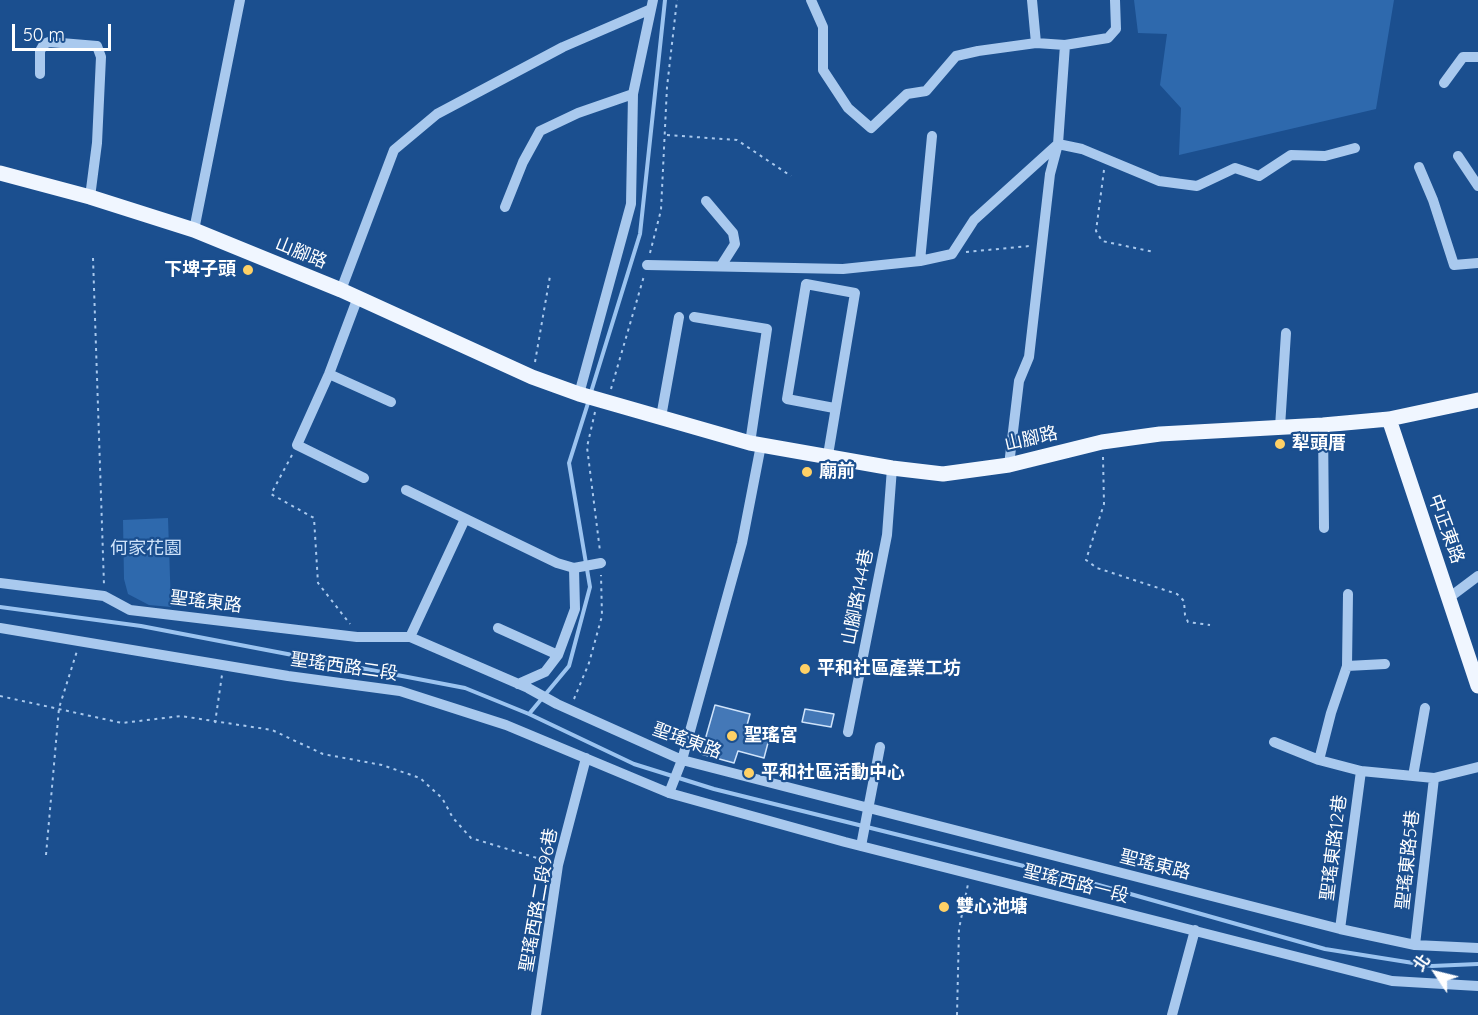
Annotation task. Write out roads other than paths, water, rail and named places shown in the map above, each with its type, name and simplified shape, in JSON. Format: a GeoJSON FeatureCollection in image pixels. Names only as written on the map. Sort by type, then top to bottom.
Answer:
{"type":"FeatureCollection","features":[{"type":"Feature","properties":{"kind":"main road","name":"山腳路"},"geometry":{"type":"LineString","coordinates":[[0,172],[90,197],[194,230],[358,297],[532,377],[579,394],[756,444],[892,468],[943,474],[1009,465],[1102,442],[1160,434],[1280,428],[1389,419],[1478,400]]}},
{"type":"Feature","properties":{"kind":"main road","name":"中正東路"},"geometry":{"type":"LineString","coordinates":[[1389,419],[1418,512],[1474,659],[1478,686]]}},
{"type":"Feature","properties":{"kind":"street"},"geometry":{"type":"LineString","coordinates":[[194,230],[240,0]]}},
{"type":"Feature","properties":{"kind":"street"},"geometry":{"type":"LineString","coordinates":[[811,0],[823,27],[822,70],[848,108],[871,128],[908,94],[926,91],[956,56],[1036,44],[1065,45],[1108,38],[1116,28],[1115,0]]}},
{"type":"Feature","properties":{"kind":"street"},"geometry":{"type":"LineString","coordinates":[[1032,0],[1036,44]]}},
{"type":"Feature","properties":{"kind":"street"},"geometry":{"type":"LineString","coordinates":[[579,394],[631,204],[633,94],[652,4]]}},
{"type":"Feature","properties":{"kind":"street"},"geometry":{"type":"LineString","coordinates":[[341,290],[394,150],[437,114],[563,47],[652,4]]}},
{"type":"Feature","properties":{"kind":"street"},"geometry":{"type":"LineString","coordinates":[[40,74],[40,51],[44,44],[50,42],[97,46],[101,57],[97,143],[90,197]]}},
{"type":"Feature","properties":{"kind":"street"},"geometry":{"type":"LineString","coordinates":[[1009,465],[1019,381],[1029,357],[1050,174],[1058,144],[1065,45]]}},
{"type":"Feature","properties":{"kind":"street"},"geometry":{"type":"LineString","coordinates":[[1444,83],[1463,57],[1478,57]]}},
{"type":"Feature","properties":{"kind":"street"},"geometry":{"type":"LineString","coordinates":[[505,207],[523,162],[540,131],[578,112],[633,94]]}},
{"type":"Feature","properties":{"kind":"street"},"geometry":{"type":"LineString","coordinates":[[920,261],[932,136]]}},
{"type":"Feature","properties":{"kind":"street"},"geometry":{"type":"LineString","coordinates":[[1058,144],[1082,149],[1159,181],[1197,186],[1235,168],[1259,176],[1291,155],[1325,156],[1355,148]]}},
{"type":"Feature","properties":{"kind":"street"},"geometry":{"type":"LineString","coordinates":[[647,266],[843,268],[920,261],[952,254],[974,220],[1058,144]]}},
{"type":"Feature","properties":{"kind":"street"},"geometry":{"type":"LineString","coordinates":[[1458,156],[1478,186]]}},
{"type":"Feature","properties":{"kind":"street"},"geometry":{"type":"LineString","coordinates":[[1419,167],[1433,200],[1454,265],[1478,263]]}},
{"type":"Feature","properties":{"kind":"street"},"geometry":{"type":"LineString","coordinates":[[706,201],[734,233],[735,244],[721,266]]}},
{"type":"Feature","properties":{"kind":"street"},"geometry":{"type":"LineString","coordinates":[[828,455],[834,408],[855,293],[806,284],[788,399],[834,408]]}},
{"type":"Feature","properties":{"kind":"street"},"geometry":{"type":"LineString","coordinates":[[358,297],[329,374],[297,445],[364,478]]}},
{"type":"Feature","properties":{"kind":"street"},"geometry":{"type":"LineString","coordinates":[[661,417],[680,317]]}},
{"type":"Feature","properties":{"kind":"street"},"geometry":{"type":"LineString","coordinates":[[669,793],[681,763],[742,543],[756,444],[767,329],[694,317]]}},
{"type":"Feature","properties":{"kind":"street"},"geometry":{"type":"LineString","coordinates":[[1280,428],[1286,333]]}},
{"type":"Feature","properties":{"kind":"street"},"geometry":{"type":"LineString","coordinates":[[329,374],[391,402]]}},
{"type":"Feature","properties":{"kind":"street"},"geometry":{"type":"LineString","coordinates":[[1323,425],[1324,528]]}},
{"type":"Feature","properties":{"kind":"street","name":"山腳路144巷"},"geometry":{"type":"LineString","coordinates":[[848,732],[887,534],[892,468]]}},
{"type":"Feature","properties":{"kind":"street"},"geometry":{"type":"LineString","coordinates":[[406,490],[574,568],[601,563]]}},
{"type":"Feature","properties":{"kind":"street"},"geometry":{"type":"LineString","coordinates":[[410,637],[465,519]]}},
{"type":"Feature","properties":{"kind":"street"},"geometry":{"type":"LineString","coordinates":[[523,686],[544,672],[558,655],[575,609],[574,568]]}},
{"type":"Feature","properties":{"kind":"street"},"geometry":{"type":"LineString","coordinates":[[1450,597],[1478,576]]}},
{"type":"Feature","properties":{"kind":"street","name":"聖瑤東路"},"geometry":{"type":"LineString","coordinates":[[0,583],[104,596],[130,610],[357,637],[410,637],[523,686],[681,763],[1340,929],[1415,945],[1467,950],[1478,948]]}},
{"type":"Feature","properties":{"kind":"street"},"geometry":{"type":"LineString","coordinates":[[1319,760],[1331,713],[1347,666],[1348,594]]}},
{"type":"Feature","properties":{"kind":"street","name":"聖瑤西路二段"},"geometry":{"type":"LineString","coordinates":[[0,628],[223,666],[400,691],[506,725],[669,793]]}},
{"type":"Feature","properties":{"kind":"street"},"geometry":{"type":"LineString","coordinates":[[498,628],[558,655]]}},
{"type":"Feature","properties":{"kind":"street"},"geometry":{"type":"LineString","coordinates":[[1347,666],[1385,664]]}},
{"type":"Feature","properties":{"kind":"street"},"geometry":{"type":"LineString","coordinates":[[1413,776],[1425,708]]}},
{"type":"Feature","properties":{"kind":"street"},"geometry":{"type":"LineString","coordinates":[[1274,741],[1319,760],[1361,771],[1434,778],[1478,767]]}},
{"type":"Feature","properties":{"kind":"street"},"geometry":{"type":"LineString","coordinates":[[861,846],[880,747]]}},
{"type":"Feature","properties":{"kind":"street","name":"聖瑤西路二段96巷"},"geometry":{"type":"LineString","coordinates":[[536,1015],[558,865],[586,758]]}},
{"type":"Feature","properties":{"kind":"street","name":"聖瑤東路12巷"},"geometry":{"type":"LineString","coordinates":[[1340,929],[1361,771]]}},
{"type":"Feature","properties":{"kind":"street","name":"聖瑤東路5巷"},"geometry":{"type":"LineString","coordinates":[[1415,945],[1434,778]]}},
{"type":"Feature","properties":{"kind":"street","name":"聖瑤西路一段"},"geometry":{"type":"LineString","coordinates":[[669,793],[861,846],[1392,981],[1478,986]]}},
{"type":"Feature","properties":{"kind":"street"},"geometry":{"type":"LineString","coordinates":[[1172,1015],[1195,930]]}},
{"type":"Feature","properties":{"kind":"waterway"},"geometry":{"type":"LineString","coordinates":[[591,392],[640,234],[665,0]]}},
{"type":"Feature","properties":{"kind":"waterway"},"geometry":{"type":"LineString","coordinates":[[529,714],[569,666],[590,587],[569,463],[589,400]]}},
{"type":"Feature","properties":{"kind":"waterway"},"geometry":{"type":"LineString","coordinates":[[0,607],[141,626],[465,688],[529,714],[634,764],[714,789],[1088,882],[1325,949],[1432,966],[1478,964]]}},
{"type":"Feature","properties":{"kind":"place","name":"下埤子頭"},"geometry":{"type":"Point","coordinates":[248,270]}},
{"type":"Feature","properties":{"kind":"place","name":"犁頭厝"},"geometry":{"type":"Point","coordinates":[1280,444]}},
{"type":"Feature","properties":{"kind":"place","name":"廟前"},"geometry":{"type":"Point","coordinates":[807,472]}},
{"type":"Feature","properties":{"kind":"place","name":"平和社區產業工坊"},"geometry":{"type":"Point","coordinates":[805,669]}},
{"type":"Feature","properties":{"kind":"place","name":"聖瑤宮"},"geometry":{"type":"Point","coordinates":[732,736]}},
{"type":"Feature","properties":{"kind":"place","name":"平和社區活動中心"},"geometry":{"type":"Point","coordinates":[749,773]}},
{"type":"Feature","properties":{"kind":"place","name":"雙心池塘"},"geometry":{"type":"Point","coordinates":[944,907]}},
{"type":"Feature","properties":{"kind":"park label","name":"何家花園"},"geometry":{"type":"Point","coordinates":[146,549]}}]}
